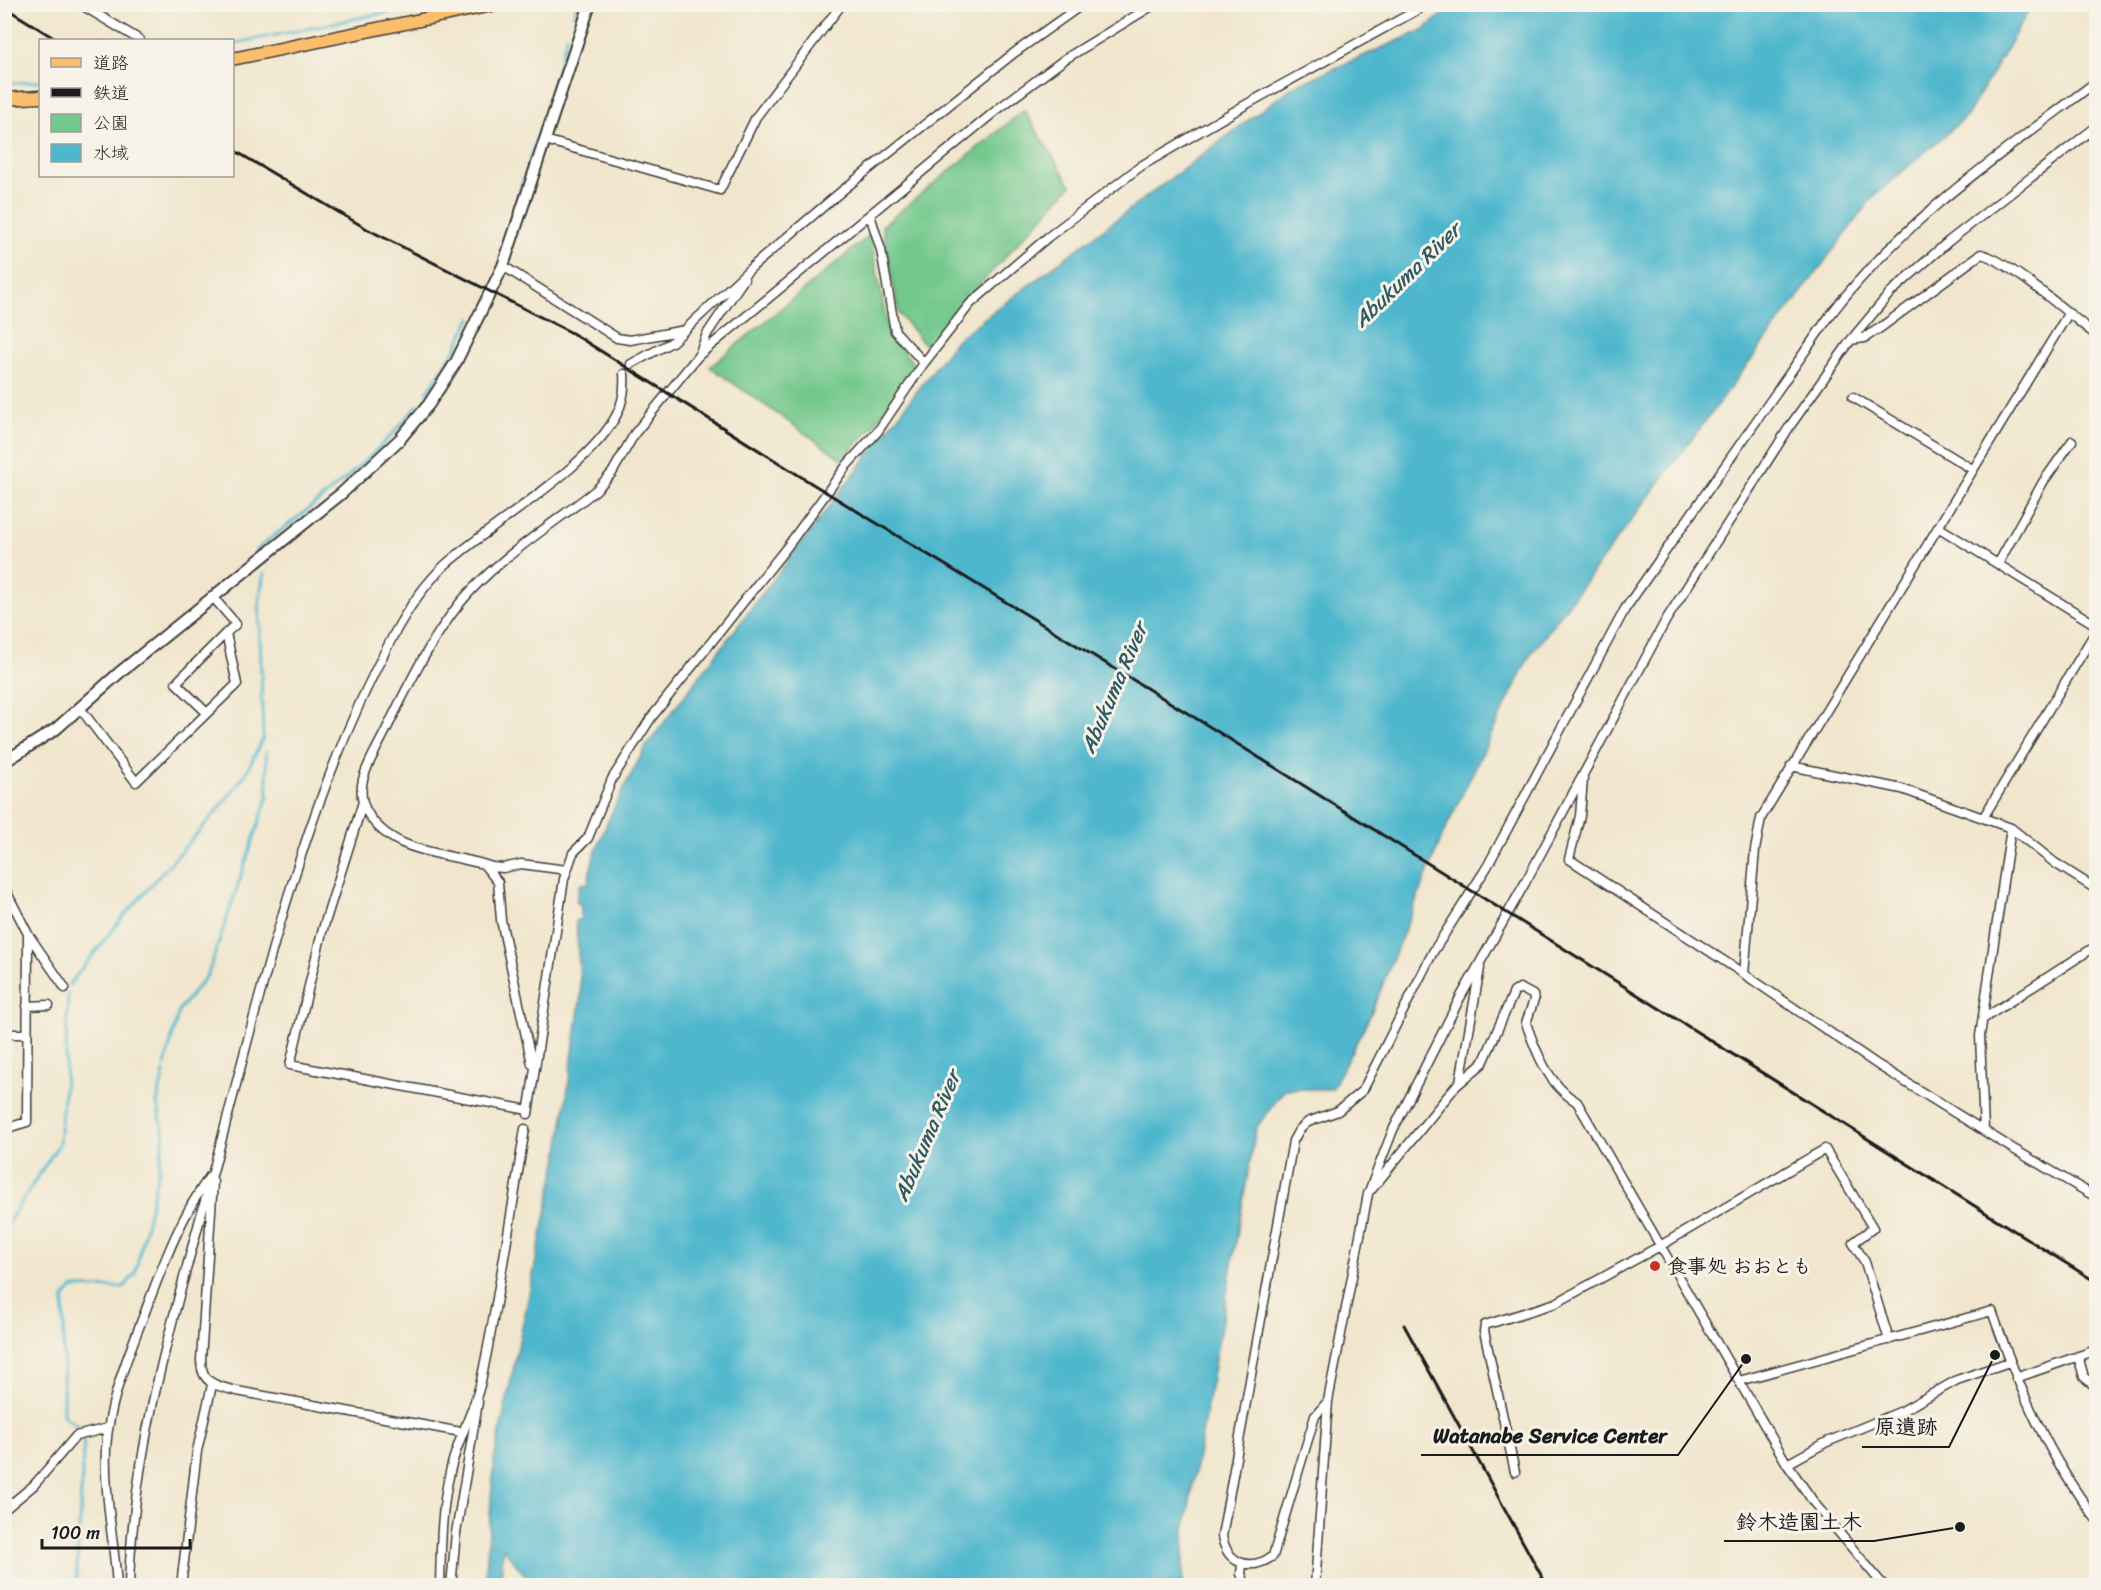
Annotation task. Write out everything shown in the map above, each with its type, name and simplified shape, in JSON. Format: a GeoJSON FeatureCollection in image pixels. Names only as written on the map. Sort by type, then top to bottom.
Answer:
{"type":"FeatureCollection","features":[{"type":"Feature","properties":{"kind":"main road"},"geometry":{"type":"LineString","coordinates":[[234,59],[497,4]]}},
{"type":"Feature","properties":{"kind":"main road"},"geometry":{"type":"LineString","coordinates":[[4,99],[39,97]]}},
{"type":"Feature","properties":{"kind":"street"},"geometry":{"type":"LineString","coordinates":[[80,4],[138,39]]}},
{"type":"Feature","properties":{"kind":"street"},"geometry":{"type":"LineString","coordinates":[[4,762],[37,743],[212,596],[342,493],[400,439],[429,404],[456,362],[503,266],[590,4]]}},
{"type":"Feature","properties":{"kind":"street"},"geometry":{"type":"LineString","coordinates":[[545,140],[720,190],[756,117],[842,4]]}},
{"type":"Feature","properties":{"kind":"street"},"geometry":{"type":"LineString","coordinates":[[631,363],[672,342],[753,266],[843,190],[1014,53],[1083,4]]}},
{"type":"Feature","properties":{"kind":"street"},"geometry":{"type":"LineString","coordinates":[[1155,4],[1065,59],[998,109],[698,356],[635,433],[612,473],[596,490],[482,580],[460,603],[418,665],[362,780],[363,802],[322,933],[290,1065],[528,1112],[567,870],[573,853],[588,838],[612,779],[651,718],[787,548],[847,465],[878,431],[924,363],[970,304],[1048,237],[1141,166],[1247,104],[1428,4]]}},
{"type":"Feature","properties":{"kind":"street"},"geometry":{"type":"LineString","coordinates":[[1328,1401],[1315,1416],[1273,1556],[1264,1562],[1242,1564],[1227,1554],[1222,1536],[1291,1153],[1299,1130],[1308,1122],[1338,1111],[1363,1090],[1433,952],[1487,867],[1625,609],[1831,314],[1859,278],[1892,244],[1987,165],[2097,82]]}},
{"type":"Feature","properties":{"kind":"street"},"geometry":{"type":"LineString","coordinates":[[1315,1586],[1328,1401],[1368,1194],[1393,1130],[1481,960],[1666,620],[1790,426],[1851,340],[1890,293],[1949,241],[2097,127]]}},
{"type":"Feature","properties":{"kind":"street"},"geometry":{"type":"LineString","coordinates":[[870,215],[881,250],[895,331],[924,363]]}},
{"type":"Feature","properties":{"kind":"street"},"geometry":{"type":"LineString","coordinates":[[1851,340],[1864,338],[1880,328],[1981,254],[2000,263],[2097,335]]}},
{"type":"Feature","properties":{"kind":"street"},"geometry":{"type":"LineString","coordinates":[[503,266],[617,338],[630,340],[685,330]]}},
{"type":"Feature","properties":{"kind":"street"},"geometry":{"type":"LineString","coordinates":[[698,356],[706,334],[753,266]]}},
{"type":"Feature","properties":{"kind":"street"},"geometry":{"type":"LineString","coordinates":[[1744,974],[1755,850],[1761,818],[2068,314]]}},
{"type":"Feature","properties":{"kind":"street"},"geometry":{"type":"LineString","coordinates":[[129,1586],[133,1515],[146,1438],[179,1295],[276,932],[309,828],[360,706],[392,639],[417,596],[442,569],[591,447],[619,412],[624,374]]}},
{"type":"Feature","properties":{"kind":"street"},"geometry":{"type":"LineString","coordinates":[[1853,397],[1972,469]]}},
{"type":"Feature","properties":{"kind":"street"},"geometry":{"type":"LineString","coordinates":[[1998,564],[2043,482],[2072,441]]}},
{"type":"Feature","properties":{"kind":"street"},"geometry":{"type":"LineString","coordinates":[[1938,527],[2097,625]]}},
{"type":"Feature","properties":{"kind":"street"},"geometry":{"type":"LineString","coordinates":[[207,713],[176,683],[236,624],[212,596]]}},
{"type":"Feature","properties":{"kind":"street"},"geometry":{"type":"LineString","coordinates":[[1983,818],[2097,631]]}},
{"type":"Feature","properties":{"kind":"street"},"geometry":{"type":"LineString","coordinates":[[80,708],[136,782],[237,684],[226,633]]}},
{"type":"Feature","properties":{"kind":"street"},"geometry":{"type":"LineString","coordinates":[[1791,766],[1902,789],[2010,828],[2055,863],[2097,889]]}},
{"type":"Feature","properties":{"kind":"street"},"geometry":{"type":"LineString","coordinates":[[1583,775],[1580,816],[1569,859],[1984,1131],[2097,1197]]}},
{"type":"Feature","properties":{"kind":"street"},"geometry":{"type":"LineString","coordinates":[[363,802],[368,813],[396,840],[409,846],[503,868],[520,864],[567,870]]}},
{"type":"Feature","properties":{"kind":"street"},"geometry":{"type":"LineString","coordinates":[[1984,1131],[1980,1036],[2010,828]]}},
{"type":"Feature","properties":{"kind":"street"},"geometry":{"type":"LineString","coordinates":[[481,863],[493,873],[498,882],[501,920],[533,1070]]}},
{"type":"Feature","properties":{"kind":"street"},"geometry":{"type":"LineString","coordinates":[[4,887],[28,934],[65,988]]}},
{"type":"Feature","properties":{"kind":"street"},"geometry":{"type":"LineString","coordinates":[[4,909],[15,907]]}},
{"type":"Feature","properties":{"kind":"street"},"geometry":{"type":"LineString","coordinates":[[4,1129],[27,1122],[28,934]]}},
{"type":"Feature","properties":{"kind":"street"},"geometry":{"type":"LineString","coordinates":[[1983,1020],[2097,946]]}},
{"type":"Feature","properties":{"kind":"street"},"geometry":{"type":"LineString","coordinates":[[1460,1082],[1481,960]]}},
{"type":"Feature","properties":{"kind":"street"},"geometry":{"type":"LineString","coordinates":[[1368,1194],[1460,1082],[1483,1063],[1514,992],[1520,988],[1533,995],[1534,1000],[1526,1014],[1526,1023],[1535,1049],[1560,1090],[1577,1102],[1787,1464],[1815,1504],[1884,1586]]}},
{"type":"Feature","properties":{"kind":"street"},"geometry":{"type":"LineString","coordinates":[[27,1005],[49,1005]]}},
{"type":"Feature","properties":{"kind":"street"},"geometry":{"type":"LineString","coordinates":[[4,1034],[27,1034]]}},
{"type":"Feature","properties":{"kind":"street"},"geometry":{"type":"LineString","coordinates":[[451,1586],[456,1533],[480,1386],[507,1247],[525,1129]]}},
{"type":"Feature","properties":{"kind":"street"},"geometry":{"type":"LineString","coordinates":[[1515,1472],[1484,1331],[1485,1325],[1556,1303],[1660,1246],[1825,1149],[1873,1228],[1853,1243],[1865,1262],[1889,1340]]}},
{"type":"Feature","properties":{"kind":"street"},"geometry":{"type":"LineString","coordinates":[[214,1170],[201,1360],[202,1375],[212,1385],[461,1432]]}},
{"type":"Feature","properties":{"kind":"street"},"geometry":{"type":"LineString","coordinates":[[117,1586],[108,1490],[108,1428],[128,1354],[157,1280],[188,1211],[214,1170]]}},
{"type":"Feature","properties":{"kind":"street"},"geometry":{"type":"LineString","coordinates":[[1739,1381],[1992,1311],[2009,1362],[2054,1459],[2073,1489],[2097,1519]]}},
{"type":"Feature","properties":{"kind":"street"},"geometry":{"type":"LineString","coordinates":[[2016,1378],[2097,1350]]}},
{"type":"Feature","properties":{"kind":"street"},"geometry":{"type":"LineString","coordinates":[[2078,1356],[2084,1377],[2097,1387]]}},
{"type":"Feature","properties":{"kind":"street"},"geometry":{"type":"LineString","coordinates":[[1787,1464],[1827,1442],[1902,1411],[1957,1380],[2009,1362]]}},
{"type":"Feature","properties":{"kind":"street"},"geometry":{"type":"LineString","coordinates":[[181,1586],[197,1451],[212,1385]]}},
{"type":"Feature","properties":{"kind":"street"},"geometry":{"type":"LineString","coordinates":[[440,1586],[442,1534],[450,1473],[461,1432],[480,1386]]}},
{"type":"Feature","properties":{"kind":"street"},"geometry":{"type":"LineString","coordinates":[[4,1510],[34,1485],[76,1437],[108,1428]]}},
{"type":"Feature","properties":{"kind":"street"},"geometry":{"type":"LineString","coordinates":[[1242,1564],[1241,1574],[1246,1586]]}},
{"type":"Feature","properties":{"kind":"green space"},"geometry":{"type":"Polygon","coordinates":[[[1024,110],[1071,186],[926,346],[899,314],[882,226],[1024,110]]]}},
{"type":"Feature","properties":{"kind":"green space"},"geometry":{"type":"Polygon","coordinates":[[[870,235],[888,330],[913,364],[913,370],[872,428],[842,459],[710,367],[870,235]]]}},
{"type":"Feature","properties":{"kind":"water","name":"Abukuma River"},"geometry":{"type":"Polygon","coordinates":[[[1454,5],[2032,5],[1967,116],[1872,198],[1529,657],[1444,832],[1370,1016],[1332,1089],[1285,1089],[1256,1128],[1185,1529],[1182,1585],[533,1585],[503,1548],[501,1585],[485,1585],[494,1460],[559,1152],[581,995],[576,921],[581,919],[581,906],[576,901],[580,884],[589,883],[591,869],[603,833],[647,745],[957,339],[1294,86],[1423,30],[1454,5]]]}},
{"type":"Feature","properties":{"kind":"waterway"},"geometry":{"type":"LineString","coordinates":[[234,44],[427,4]]}},
{"type":"Feature","properties":{"kind":"waterway"},"geometry":{"type":"LineString","coordinates":[[574,15],[577,4]]}},
{"type":"Feature","properties":{"kind":"waterway"},"geometry":{"type":"LineString","coordinates":[[544,118],[567,36]]}},
{"type":"Feature","properties":{"kind":"waterway"},"geometry":{"type":"LineString","coordinates":[[4,84],[39,81]]}},
{"type":"Feature","properties":{"kind":"waterway"},"geometry":{"type":"LineString","coordinates":[[526,171],[541,126]]}},
{"type":"Feature","properties":{"kind":"waterway"},"geometry":{"type":"LineString","coordinates":[[518,196],[523,179]]}},
{"type":"Feature","properties":{"kind":"waterway"},"geometry":{"type":"LineString","coordinates":[[501,249],[516,205]]}},
{"type":"Feature","properties":{"kind":"waterway"},"geometry":{"type":"LineString","coordinates":[[427,392],[456,348],[471,318]]}},
{"type":"Feature","properties":{"kind":"waterway"},"geometry":{"type":"LineString","coordinates":[[256,550],[362,464],[418,405]]}},
{"type":"Feature","properties":{"kind":"waterway"},"geometry":{"type":"LineString","coordinates":[[69,985],[122,918],[217,811],[245,775],[263,738],[259,602],[264,574]]}},
{"type":"Feature","properties":{"kind":"waterway"},"geometry":{"type":"LineString","coordinates":[[165,1065],[179,1010],[208,974],[268,796],[266,752]]}},
{"type":"Feature","properties":{"kind":"waterway"},"geometry":{"type":"LineString","coordinates":[[4,1229],[59,1144],[65,1079],[68,995]]}},
{"type":"Feature","properties":{"kind":"waterway"},"geometry":{"type":"LineString","coordinates":[[78,1426],[63,1415],[64,1298],[73,1288],[124,1287],[135,1274],[158,1173],[164,1135],[157,1103],[164,1072]]}},
{"type":"Feature","properties":{"kind":"waterway"},"geometry":{"type":"LineString","coordinates":[[76,1586],[84,1438]]}},
{"type":"Feature","properties":{"kind":"railway"},"geometry":{"type":"LineString","coordinates":[[4,7],[55,39]]}},
{"type":"Feature","properties":{"kind":"railway"},"geometry":{"type":"LineString","coordinates":[[234,150],[367,229],[572,333],[811,483],[1215,730],[2096,1282]]}},
{"type":"Feature","properties":{"kind":"railway"},"geometry":{"type":"LineString","coordinates":[[1404,1325],[1547,1586]]}},
{"type":"Feature","properties":{"kind":"place","name":"食事処 おおとも"},"geometry":{"type":"Point","coordinates":[1655,1266]}},
{"type":"Feature","properties":{"kind":"place","name":"原遺跡"},"geometry":{"type":"Point","coordinates":[1995,1355]}},
{"type":"Feature","properties":{"kind":"place","name":"Watanabe Service Center"},"geometry":{"type":"Point","coordinates":[1746,1359]}},
{"type":"Feature","properties":{"kind":"place","name":"鈴木造園土木"},"geometry":{"type":"Point","coordinates":[1960,1527]}}]}
